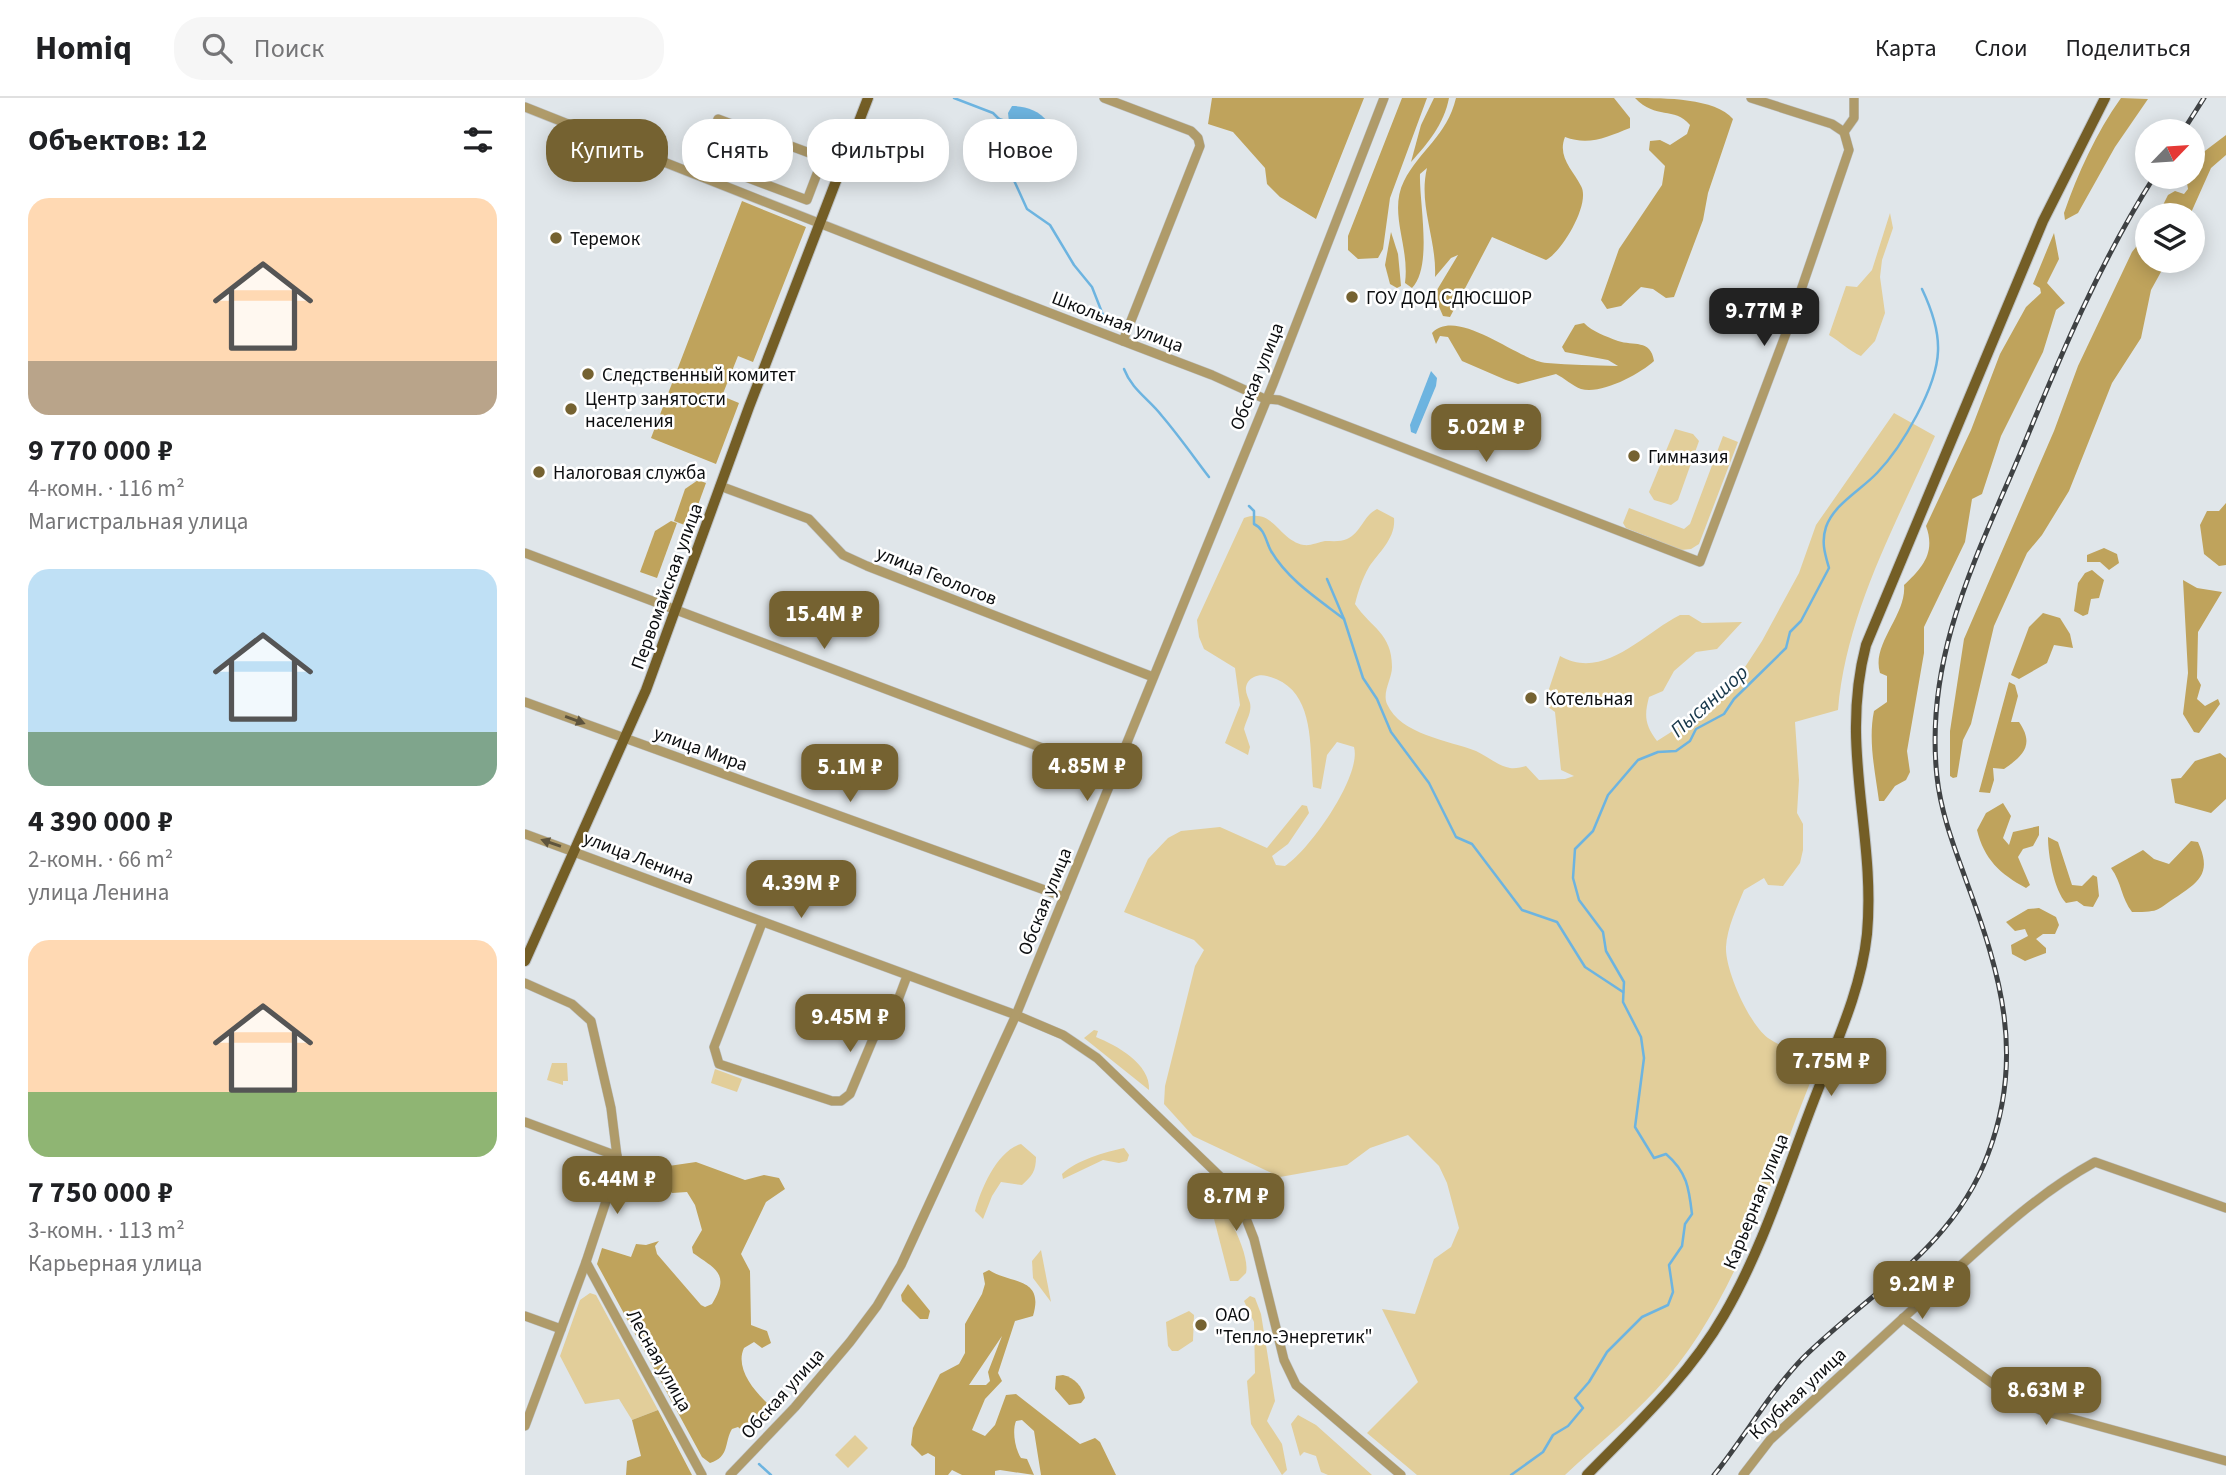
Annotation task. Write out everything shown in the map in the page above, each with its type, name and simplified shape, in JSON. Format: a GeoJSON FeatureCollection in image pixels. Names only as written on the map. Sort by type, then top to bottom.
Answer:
{"type":"FeatureCollection","features":[{"type":"Feature","properties":{"kind":"main road","name":"Первомайская улица"},"geometry":{"type":"LineString","coordinates":[[525,961],[577,851],[676,611],[818,224],[868,98]]}},
{"type":"Feature","properties":{"kind":"main road","name":"Карьерная улица"},"geometry":{"type":"LineString","coordinates":[[1587,1475],[1659,1401],[1697,1356],[1724,1316],[1750,1265],[1851,1001],[1864,955],[1867,922],[1865,856],[1854,747],[1857,686],[1866,645],[2043,220],[2105,98]]}},
{"type":"Feature","properties":{"kind":"street"},"geometry":{"type":"LineString","coordinates":[[1104,98],[1132,103],[1191,131],[1198,138],[1200,146],[1123,341]]}},
{"type":"Feature","properties":{"kind":"street","name":"Обская улица"},"geometry":{"type":"LineString","coordinates":[[730,1475],[795,1407],[885,1295],[1016,1015],[1384,98]]}},
{"type":"Feature","properties":{"kind":"street"},"geometry":{"type":"LineString","coordinates":[[1751,98],[1832,124],[1844,132],[1854,118],[1854,98]]}},
{"type":"Feature","properties":{"kind":"street","name":"Школьная улица"},"geometry":{"type":"LineString","coordinates":[[525,107],[1265,399],[1279,400],[1700,562],[1788,328],[1849,150],[1844,132]]}},
{"type":"Feature","properties":{"kind":"street"},"geometry":{"type":"LineString","coordinates":[[718,119],[823,158],[807,200],[703,161],[718,119]]}},
{"type":"Feature","properties":{"kind":"street","name":"улица Геологов"},"geometry":{"type":"LineString","coordinates":[[720,486],[809,519],[843,555],[867,566],[1153,677]]}},
{"type":"Feature","properties":{"kind":"street"},"geometry":{"type":"LineString","coordinates":[[525,553],[1114,775]]}},
{"type":"Feature","properties":{"kind":"street","name":"улица Мира"},"geometry":{"type":"LineString","coordinates":[[525,702],[1064,897]]}},
{"type":"Feature","properties":{"kind":"street","name":"улица Ленина"},"geometry":{"type":"LineString","coordinates":[[525,834],[1016,1015],[1063,1035],[1097,1058],[1230,1186],[1240,1203],[1254,1240],[1284,1360],[1296,1385],[1401,1475]]}},
{"type":"Feature","properties":{"kind":"street"},"geometry":{"type":"LineString","coordinates":[[762,923],[714,1047],[719,1064],[832,1101],[845,1099],[852,1089],[873,1039],[895,1008],[907,976]]}},
{"type":"Feature","properties":{"kind":"street"},"geometry":{"type":"LineString","coordinates":[[525,983],[579,1008],[591,1021],[617,1156],[614,1177],[586,1262],[525,1426]]}},
{"type":"Feature","properties":{"kind":"street"},"geometry":{"type":"LineString","coordinates":[[525,1122],[617,1156]]}},
{"type":"Feature","properties":{"kind":"street","name":"Клубная улица"},"geometry":{"type":"LineString","coordinates":[[1744,1475],[1770,1440],[2029,1205],[2060,1182],[2095,1162],[2226,1208]]}},
{"type":"Feature","properties":{"kind":"street","name":"Лесная улица"},"geometry":{"type":"LineString","coordinates":[[586,1262],[702,1475]]}},
{"type":"Feature","properties":{"kind":"street"},"geometry":{"type":"LineString","coordinates":[[525,1316],[561,1329]]}},
{"type":"Feature","properties":{"kind":"street"},"geometry":{"type":"LineString","coordinates":[[1903,1318],[2008,1395],[2040,1410],[2226,1461]]}},
{"type":"Feature","properties":{"kind":"shaded area"},"geometry":{"type":"Polygon","coordinates":[[[1212,98],[1364,98],[1316,219],[1280,197],[1267,184],[1265,168],[1233,132],[1208,124],[1212,98]]]}},
{"type":"Feature","properties":{"kind":"shaded area"},"geometry":{"type":"Polygon","coordinates":[[[1402,98],[1427,98],[1390,198],[1383,249],[1378,258],[1358,259],[1348,250],[1348,236],[1402,98]]]}},
{"type":"Feature","properties":{"kind":"shaded area"},"geometry":{"type":"Polygon","coordinates":[[[1434,98],[1449,98],[1447,107],[1435,133],[1411,162],[1421,125],[1434,98]]]}},
{"type":"Feature","properties":{"kind":"shaded area"},"geometry":{"type":"Polygon","coordinates":[[[1456,98],[1614,98],[1630,118],[1630,128],[1590,140],[1565,137],[1564,157],[1583,194],[1579,215],[1567,238],[1546,260],[1492,237],[1450,317],[1443,316],[1434,295],[1458,255],[1451,258],[1435,277],[1426,209],[1427,168],[1420,174],[1422,265],[1412,288],[1405,283],[1405,256],[1398,205],[1404,181],[1440,133],[1456,98]]]}},
{"type":"Feature","properties":{"kind":"shaded area"},"geometry":{"type":"Polygon","coordinates":[[[1635,98],[1702,103],[1725,112],[1733,119],[1708,193],[1703,220],[1674,297],[1666,298],[1653,289],[1641,287],[1621,306],[1607,309],[1601,300],[1619,249],[1662,185],[1665,166],[1649,150],[1650,141],[1660,140],[1670,145],[1687,134],[1690,125],[1678,116],[1650,109],[1635,98]]]}},
{"type":"Feature","properties":{"kind":"shaded area"},"geometry":{"type":"Polygon","coordinates":[[[2121,98],[2148,99],[2115,147],[2078,213],[2065,220],[2064,213],[2082,168],[2121,98]]]}},
{"type":"Feature","properties":{"kind":"shaded area"},"geometry":{"type":"Polygon","coordinates":[[[2226,135],[2226,155],[2211,168],[2205,181],[2205,151],[2226,135]]]}},
{"type":"Feature","properties":{"kind":"shaded area"},"geometry":{"type":"Polygon","coordinates":[[[2188,189],[2202,189],[2195,203],[2164,203],[2168,195],[2175,191],[2184,194],[2188,189]]]}},
{"type":"Feature","properties":{"kind":"shaded area"},"geometry":{"type":"Polygon","coordinates":[[[742,201],[806,227],[753,362],[738,356],[722,396],[739,403],[716,464],[651,438],[742,201]]]}},
{"type":"Feature","properties":{"kind":"shaded area"},"geometry":{"type":"Polygon","coordinates":[[[1890,213],[1893,228],[1882,260],[1880,277],[1885,313],[1875,341],[1861,356],[1829,335],[1846,286],[1857,287],[1872,270],[1890,213]]]}},
{"type":"Feature","properties":{"kind":"shaded area"},"geometry":{"type":"Polygon","coordinates":[[[1391,232],[1398,254],[1401,286],[1397,288],[1390,284],[1385,265],[1391,232]]]}},
{"type":"Feature","properties":{"kind":"shaded area"},"geometry":{"type":"Polygon","coordinates":[[[2054,233],[2059,259],[2047,283],[2065,303],[2056,310],[2043,352],[2001,436],[1982,494],[1972,499],[1965,542],[1924,627],[1924,653],[1907,751],[1910,772],[1906,780],[1895,786],[1884,801],[1879,801],[1872,733],[1874,711],[1887,702],[1887,676],[1880,673],[1880,651],[1900,607],[1904,585],[1922,566],[1928,552],[1929,536],[1926,526],[1971,430],[2000,354],[2026,307],[2041,293],[2040,288],[2033,284],[2054,233]]]}},
{"type":"Feature","properties":{"kind":"shaded area"},"geometry":{"type":"Polygon","coordinates":[[[2135,248],[2135,273],[2160,273],[2151,290],[2141,338],[2112,383],[2069,491],[2042,535],[2027,553],[1994,626],[1971,724],[1963,740],[1957,777],[1953,778],[1950,776],[1950,731],[1964,639],[2054,431],[2078,366],[2135,248]]]}},
{"type":"Feature","properties":{"kind":"shaded area"},"geometry":{"type":"Polygon","coordinates":[[[1584,323],[1618,341],[1645,346],[1654,361],[1630,377],[1599,389],[1581,389],[1556,374],[1518,384],[1462,361],[1448,337],[1440,336],[1436,344],[1432,333],[1443,326],[1457,326],[1547,363],[1618,366],[1608,360],[1565,352],[1562,347],[1575,325],[1584,323]]]}},
{"type":"Feature","properties":{"kind":"shaded area"},"geometry":{"type":"Polygon","coordinates":[[[1894,413],[1935,436],[1889,536],[1862,604],[1843,674],[1838,710],[1795,722],[1799,780],[1797,813],[1803,824],[1800,863],[1783,886],[1768,885],[1764,878],[1744,890],[1727,940],[1729,969],[1739,996],[1753,1021],[1768,1038],[1805,1060],[1814,1073],[1748,1240],[1708,1321],[1683,1358],[1644,1402],[1565,1475],[1417,1475],[1367,1433],[1418,1382],[1382,1309],[1415,1314],[1434,1259],[1451,1247],[1459,1228],[1447,1183],[1439,1166],[1408,1135],[1370,1148],[1347,1165],[1280,1177],[1193,1136],[1164,1104],[1165,1086],[1195,966],[1204,950],[1194,940],[1124,912],[1148,859],[1168,838],[1181,831],[1220,827],[1267,848],[1302,805],[1307,806],[1309,813],[1288,844],[1272,856],[1276,865],[1285,866],[1307,845],[1331,812],[1350,776],[1354,760],[1354,747],[1337,742],[1327,755],[1321,789],[1313,787],[1310,738],[1302,706],[1295,693],[1283,683],[1264,675],[1252,678],[1246,688],[1250,703],[1250,713],[1244,729],[1250,747],[1248,755],[1225,743],[1240,705],[1235,668],[1204,649],[1197,620],[1244,518],[1254,516],[1269,520],[1295,542],[1306,545],[1347,539],[1356,533],[1368,516],[1377,509],[1394,518],[1394,525],[1390,538],[1369,567],[1355,604],[1385,638],[1388,646],[1392,667],[1386,690],[1387,704],[1403,723],[1414,730],[1476,751],[1501,765],[1512,768],[1526,766],[1539,780],[1565,779],[1574,776],[1561,770],[1555,712],[1544,704],[1560,656],[1576,662],[1592,663],[1607,659],[1680,615],[1689,615],[1702,623],[1742,622],[1717,649],[1696,652],[1674,671],[1663,691],[1649,697],[1647,720],[1657,741],[1687,722],[1704,719],[1730,690],[1762,641],[1799,573],[1816,525],[1894,413]]]}},
{"type":"Feature","properties":{"kind":"shaded area"},"geometry":{"type":"Polygon","coordinates":[[[1675,429],[1693,434],[1699,441],[1678,500],[1671,505],[1654,500],[1649,492],[1675,429]]]}},
{"type":"Feature","properties":{"kind":"shaded area"},"geometry":{"type":"Polygon","coordinates":[[[1723,436],[1738,442],[1699,544],[1691,549],[1681,550],[1626,528],[1623,523],[1629,508],[1684,529],[1690,524],[1723,436]]]}},
{"type":"Feature","properties":{"kind":"shaded area"},"geometry":{"type":"Polygon","coordinates":[[[698,480],[706,483],[690,527],[674,521],[685,489],[698,480]]]}},
{"type":"Feature","properties":{"kind":"shaded area"},"geometry":{"type":"Polygon","coordinates":[[[2226,503],[2226,565],[2219,566],[2204,554],[2200,525],[2207,511],[2219,511],[2226,503]]]}},
{"type":"Feature","properties":{"kind":"shaded area"},"geometry":{"type":"Polygon","coordinates":[[[671,521],[677,523],[657,578],[640,572],[655,531],[671,521]]]}},
{"type":"Feature","properties":{"kind":"shaded area"},"geometry":{"type":"Polygon","coordinates":[[[2104,548],[2117,554],[2119,563],[2109,570],[2100,562],[2087,562],[2087,555],[2104,548]]]}},
{"type":"Feature","properties":{"kind":"shaded area"},"geometry":{"type":"Polygon","coordinates":[[[2092,570],[2104,580],[2099,598],[2091,599],[2088,614],[2083,616],[2074,611],[2078,583],[2085,573],[2092,570]]]}},
{"type":"Feature","properties":{"kind":"shaded area"},"geometry":{"type":"Polygon","coordinates":[[[2183,580],[2197,588],[2222,592],[2198,632],[2197,678],[2201,685],[2197,699],[2205,706],[2218,699],[2220,704],[2199,733],[2194,732],[2183,714],[2188,673],[2183,580]]]}},
{"type":"Feature","properties":{"kind":"shaded area"},"geometry":{"type":"Polygon","coordinates":[[[2043,613],[2060,618],[2070,634],[2073,648],[2054,645],[2047,663],[2019,679],[2011,675],[2029,627],[2043,613]]]}},
{"type":"Feature","properties":{"kind":"shaded area"},"geometry":{"type":"Polygon","coordinates":[[[2009,682],[2015,685],[2018,696],[2011,722],[2019,722],[2024,730],[2025,749],[2004,769],[1993,768],[1994,780],[1990,793],[1979,792],[2009,682]]]}},
{"type":"Feature","properties":{"kind":"shaded area"},"geometry":{"type":"Polygon","coordinates":[[[858,752],[880,761],[875,773],[853,764],[858,752]]]}},
{"type":"Feature","properties":{"kind":"shaded area"},"geometry":{"type":"Polygon","coordinates":[[[2220,753],[2226,758],[2226,799],[2211,813],[2175,803],[2171,779],[2181,778],[2195,761],[2220,753]]]}},
{"type":"Feature","properties":{"kind":"shaded area"},"geometry":{"type":"Polygon","coordinates":[[[2003,803],[2011,816],[2003,838],[2009,845],[2013,832],[2039,826],[2039,835],[2033,846],[2023,849],[2018,857],[2030,885],[2026,888],[1994,865],[1977,830],[1986,813],[2003,803]]]}},
{"type":"Feature","properties":{"kind":"shaded area"},"geometry":{"type":"Polygon","coordinates":[[[2048,837],[2058,842],[2072,885],[2082,886],[2093,875],[2097,877],[2099,896],[2093,907],[2084,906],[2077,901],[2066,903],[2062,897],[2053,872],[2048,837]]]}},
{"type":"Feature","properties":{"kind":"shaded area"},"geometry":{"type":"Polygon","coordinates":[[[2191,841],[2198,842],[2204,860],[2204,868],[2198,880],[2158,909],[2132,912],[2111,868],[2143,850],[2154,859],[2169,864],[2191,841]]]}},
{"type":"Feature","properties":{"kind":"shaded area"},"geometry":{"type":"Polygon","coordinates":[[[2039,908],[2056,917],[2059,925],[2055,934],[2043,934],[2036,939],[2046,948],[2046,953],[2025,961],[2012,954],[2011,945],[2028,936],[2025,929],[2015,931],[2006,922],[2028,909],[2039,908]]]}},
{"type":"Feature","properties":{"kind":"shaded area"},"geometry":{"type":"Polygon","coordinates":[[[1094,1030],[1098,1031],[1096,1037],[1122,1050],[1138,1064],[1148,1081],[1149,1090],[1084,1038],[1094,1030]]]}},
{"type":"Feature","properties":{"kind":"shaded area"},"geometry":{"type":"Polygon","coordinates":[[[552,1063],[567,1063],[568,1081],[563,1081],[563,1085],[547,1080],[552,1063]]]}},
{"type":"Feature","properties":{"kind":"shaded area"},"geometry":{"type":"Polygon","coordinates":[[[715,1069],[742,1079],[737,1092],[711,1083],[715,1069]]]}},
{"type":"Feature","properties":{"kind":"shaded area"},"geometry":{"type":"Polygon","coordinates":[[[1021,1144],[1036,1157],[1033,1173],[1022,1185],[1001,1182],[983,1219],[975,1211],[991,1172],[1005,1154],[1021,1144]]]}},
{"type":"Feature","properties":{"kind":"shaded area"},"geometry":{"type":"Polygon","coordinates":[[[1124,1148],[1129,1155],[1127,1161],[1119,1163],[1103,1160],[1063,1179],[1062,1174],[1075,1165],[1100,1154],[1124,1148]]]}},
{"type":"Feature","properties":{"kind":"shaded area"},"geometry":{"type":"Polygon","coordinates":[[[696,1162],[745,1180],[764,1175],[779,1178],[785,1189],[766,1202],[741,1254],[750,1271],[751,1325],[767,1331],[771,1343],[762,1348],[754,1342],[744,1348],[742,1364],[754,1389],[773,1408],[764,1417],[750,1422],[744,1432],[738,1427],[732,1429],[724,1453],[710,1463],[702,1457],[597,1264],[602,1248],[631,1257],[636,1244],[646,1245],[659,1241],[655,1246],[657,1254],[701,1305],[705,1307],[712,1304],[720,1286],[720,1279],[714,1269],[693,1253],[692,1247],[702,1230],[695,1205],[687,1192],[672,1193],[669,1188],[653,1194],[652,1171],[655,1168],[696,1162]]]}},
{"type":"Feature","properties":{"kind":"shaded area"},"geometry":{"type":"Polygon","coordinates":[[[1203,1176],[1224,1208],[1243,1251],[1246,1273],[1238,1281],[1230,1281],[1203,1176]]]}},
{"type":"Feature","properties":{"kind":"shaded area"},"geometry":{"type":"Polygon","coordinates":[[[1041,1250],[1051,1302],[1033,1278],[1032,1261],[1041,1250]]]}},
{"type":"Feature","properties":{"kind":"shaded area"},"geometry":{"type":"Polygon","coordinates":[[[989,1270],[1023,1283],[1034,1294],[1035,1303],[1033,1316],[1015,1321],[998,1373],[1002,1381],[985,1399],[972,1430],[985,1436],[995,1425],[1006,1395],[1016,1394],[1080,1444],[1095,1438],[1100,1442],[1116,1475],[1041,1475],[1034,1431],[1022,1420],[1016,1421],[1015,1425],[1016,1445],[1021,1458],[1027,1459],[1034,1475],[1000,1470],[995,1471],[995,1475],[962,1475],[952,1470],[948,1475],[935,1475],[935,1457],[928,1453],[922,1456],[911,1445],[913,1428],[940,1374],[959,1364],[965,1353],[965,1324],[982,1294],[985,1284],[983,1273],[989,1270]],[[1002,1336],[969,1385],[986,1385],[990,1381],[988,1372],[1002,1336]]]}},
{"type":"Feature","properties":{"kind":"shaded area"},"geometry":{"type":"Polygon","coordinates":[[[908,1284],[930,1311],[928,1319],[920,1319],[902,1301],[901,1295],[908,1284]]]}},
{"type":"Feature","properties":{"kind":"shaded area"},"geometry":{"type":"Polygon","coordinates":[[[590,1293],[596,1295],[658,1410],[632,1420],[619,1399],[585,1404],[560,1356],[580,1300],[590,1293]]]}},
{"type":"Feature","properties":{"kind":"shaded area"},"geometry":{"type":"Polygon","coordinates":[[[1250,1296],[1255,1298],[1261,1314],[1275,1401],[1267,1421],[1282,1444],[1287,1470],[1282,1475],[1251,1424],[1247,1381],[1255,1373],[1254,1322],[1244,1301],[1250,1296]]]}},
{"type":"Feature","properties":{"kind":"shaded area"},"geometry":{"type":"Polygon","coordinates":[[[1189,1311],[1194,1315],[1193,1341],[1178,1351],[1172,1351],[1168,1346],[1166,1322],[1189,1311]]]}},
{"type":"Feature","properties":{"kind":"shaded area"},"geometry":{"type":"Polygon","coordinates":[[[1063,1375],[1080,1386],[1085,1398],[1081,1403],[1069,1405],[1055,1389],[1056,1376],[1063,1375]]]}},
{"type":"Feature","properties":{"kind":"shaded area"},"geometry":{"type":"Polygon","coordinates":[[[658,1410],[692,1475],[626,1475],[627,1461],[641,1456],[632,1420],[658,1410]]]}},
{"type":"Feature","properties":{"kind":"shaded area"},"geometry":{"type":"Polygon","coordinates":[[[1298,1415],[1316,1425],[1372,1475],[1328,1475],[1321,1472],[1316,1456],[1304,1452],[1300,1456],[1291,1424],[1298,1415]]]}},
{"type":"Feature","properties":{"kind":"shaded area"},"geometry":{"type":"Polygon","coordinates":[[[855,1435],[868,1448],[848,1468],[835,1455],[855,1435]]]}},
{"type":"Feature","properties":{"kind":"water"},"geometry":{"type":"Polygon","coordinates":[[[1012,106],[1027,108],[1045,119],[1009,119],[1008,113],[1012,106]]]}},
{"type":"Feature","properties":{"kind":"water"},"geometry":{"type":"Polygon","coordinates":[[[1431,371],[1437,378],[1436,386],[1416,434],[1411,432],[1410,425],[1431,371]]]}},
{"type":"Feature","properties":{"kind":"waterway"},"geometry":{"type":"LineString","coordinates":[[954,98],[993,113],[999,119],[999,157],[1002,169],[1012,176],[1027,209],[1050,225],[1074,265],[1092,287],[1103,315]]}},
{"type":"Feature","properties":{"kind":"waterway","name":"Пысяншор"},"geometry":{"type":"LineString","coordinates":[[1511,1475],[1543,1452],[1553,1435],[1568,1426],[1583,1408],[1575,1398],[1589,1382],[1607,1352],[1642,1317],[1668,1305],[1673,1292],[1669,1265],[1682,1246],[1685,1224],[1692,1214],[1688,1188],[1679,1167],[1666,1154],[1654,1158],[1635,1127],[1644,1058],[1641,1037],[1623,1002],[1624,982],[1606,951],[1603,932],[1579,900],[1573,878],[1575,849],[1593,831],[1608,795],[1638,760],[1658,752],[1676,751],[1690,741],[1696,729],[1724,714],[1734,699],[1786,648],[1790,632],[1801,621],[1829,568],[1824,543],[1830,519],[1841,504],[1887,462],[1917,416],[1932,382],[1938,351],[1937,335],[1922,289]]}},
{"type":"Feature","properties":{"kind":"waterway"},"geometry":{"type":"LineString","coordinates":[[1124,369],[1131,383],[1157,410],[1209,477]]}},
{"type":"Feature","properties":{"kind":"waterway"},"geometry":{"type":"LineString","coordinates":[[1249,506],[1254,511],[1254,524],[1263,532],[1271,551],[1286,571],[1344,619]]}},
{"type":"Feature","properties":{"kind":"waterway"},"geometry":{"type":"LineString","coordinates":[[1327,579],[1344,619],[1363,678],[1377,699],[1391,732],[1429,783],[1456,837],[1472,844],[1522,910],[1557,922],[1585,967],[1623,992]]}},
{"type":"Feature","properties":{"kind":"waterway"},"geometry":{"type":"LineString","coordinates":[[759,1464],[771,1475]]}},
{"type":"Feature","properties":{"kind":"railway"},"geometry":{"type":"LineString","coordinates":[[2191,119],[2204,98]]}},
{"type":"Feature","properties":{"kind":"railway"},"geometry":{"type":"LineString","coordinates":[[1714,1475],[1779,1386],[1803,1358],[1932,1242],[1973,1187],[1988,1154],[1999,1118],[2005,1084],[2007,1050],[2004,1017],[1990,951],[1949,831],[1939,791],[1935,733],[1938,690],[1958,607],[1988,528],[2083,309],[2116,242],[2146,189]]}},
{"type":"Feature","properties":{"kind":"place","name":"Теремок"},"geometry":{"type":"Point","coordinates":[556,238]}},
{"type":"Feature","properties":{"kind":"place","name":"ГОУ ДОД СДЮСШОР"},"geometry":{"type":"Point","coordinates":[1352,297]}},
{"type":"Feature","properties":{"kind":"place","name":"Следственный комитет"},"geometry":{"type":"Point","coordinates":[588,374]}},
{"type":"Feature","properties":{"kind":"place","name":"Центр занятости населения"},"geometry":{"type":"Point","coordinates":[571,409]}},
{"type":"Feature","properties":{"kind":"place","name":"Гимназия"},"geometry":{"type":"Point","coordinates":[1634,456]}},
{"type":"Feature","properties":{"kind":"place","name":"Налоговая служба"},"geometry":{"type":"Point","coordinates":[539,472]}},
{"type":"Feature","properties":{"kind":"place","name":"Котельная"},"geometry":{"type":"Point","coordinates":[1531,698]}},
{"type":"Feature","properties":{"kind":"place","name":"ОАО \"Тепло-Энергетик\""},"geometry":{"type":"Point","coordinates":[1201,1325]}}]}
